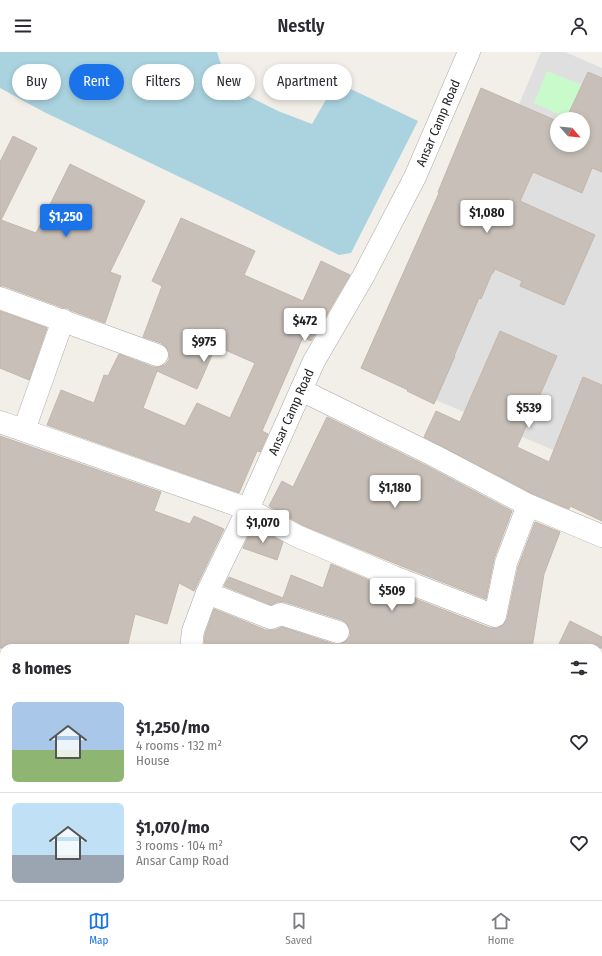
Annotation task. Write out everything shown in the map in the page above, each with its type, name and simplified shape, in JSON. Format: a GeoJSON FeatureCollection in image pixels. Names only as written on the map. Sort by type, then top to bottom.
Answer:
{"type":"FeatureCollection","features":[{"type":"Feature","properties":{"kind":"street","name":"Ansar Camp Road"},"geometry":{"type":"LineString","coordinates":[[192,644],[194,631],[207,593],[248,509],[314,361],[364,275],[415,177],[468,52]]}},
{"type":"Feature","properties":{"kind":"street"},"geometry":{"type":"LineString","coordinates":[[0,298],[157,355]]}},
{"type":"Feature","properties":{"kind":"street"},"geometry":{"type":"LineString","coordinates":[[24,430],[63,320]]}},
{"type":"Feature","properties":{"kind":"street"},"geometry":{"type":"LineString","coordinates":[[301,390],[433,455],[528,505],[602,536]]}},
{"type":"Feature","properties":{"kind":"street"},"geometry":{"type":"LineString","coordinates":[[0,422],[248,509],[304,539],[394,577],[495,616],[506,563],[528,505]]}},
{"type":"Feature","properties":{"kind":"street"},"geometry":{"type":"LineString","coordinates":[[207,593],[271,618],[281,614],[338,632]]}},
{"type":"Feature","properties":{"kind":"shaded area"},"geometry":{"type":"Polygon","coordinates":[[[541,52],[565,52],[602,68],[602,471],[401,385],[541,52]]]}},
{"type":"Feature","properties":{"kind":"green space"},"geometry":{"type":"Polygon","coordinates":[[[547,71],[587,87],[573,112],[554,112],[534,103],[547,71]]]}},
{"type":"Feature","properties":{"kind":"water"},"geometry":{"type":"Polygon","coordinates":[[[0,52],[217,52],[221,64],[202,64],[202,100],[255,100],[278,111],[312,124],[326,100],[352,100],[352,90],[418,121],[351,253],[339,255],[22,100],[61,100],[61,64],[12,64],[12,95],[0,88],[0,52]]]}},
{"type":"Feature","properties":{"kind":"building"},"geometry":{"type":"Polygon","coordinates":[[[588,72],[602,78],[602,172],[592,168],[582,193],[533,172],[520,201],[595,235],[564,305],[520,286],[522,281],[495,269],[481,299],[479,298],[434,404],[361,368],[439,193],[438,192],[481,88],[550,118],[550,152],[590,152],[590,112],[569,112],[588,72]]]}},
{"type":"Feature","properties":{"kind":"building"},"geometry":{"type":"Polygon","coordinates":[[[13,136],[37,148],[1,220],[36,233],[70,164],[145,201],[110,272],[121,276],[105,323],[68,308],[64,308],[4,286],[0,286],[0,162],[13,136]]]}},
{"type":"Feature","properties":{"kind":"building"},"geometry":{"type":"Polygon","coordinates":[[[181,218],[255,251],[244,275],[303,301],[321,261],[350,275],[311,341],[303,337],[262,431],[268,434],[260,452],[257,451],[239,493],[47,425],[61,390],[94,403],[104,375],[108,376],[119,354],[153,367],[165,365],[169,360],[169,353],[166,347],[161,343],[143,337],[162,286],[152,281],[181,218]],[[216,346],[197,389],[157,371],[143,408],[185,426],[197,403],[230,418],[255,363],[216,346]]]}},
{"type":"Feature","properties":{"kind":"building"},"geometry":{"type":"Polygon","coordinates":[[[0,311],[47,328],[29,380],[0,368],[0,311]]]}},
{"type":"Feature","properties":{"kind":"building"},"geometry":{"type":"Polygon","coordinates":[[[500,331],[557,356],[517,447],[549,462],[583,377],[602,385],[602,521],[570,506],[569,509],[533,494],[424,437],[436,411],[460,422],[500,331]]]}},
{"type":"Feature","properties":{"kind":"building"},"geometry":{"type":"Polygon","coordinates":[[[327,417],[427,466],[512,511],[494,559],[486,599],[302,525],[269,506],[282,481],[293,487],[327,417]]]}},
{"type":"Feature","properties":{"kind":"building"},"geometry":{"type":"Polygon","coordinates":[[[0,436],[161,492],[154,511],[190,524],[194,516],[224,529],[194,591],[179,583],[167,624],[135,614],[128,644],[0,644],[0,436]]]}},
{"type":"Feature","properties":{"kind":"building"},"geometry":{"type":"Polygon","coordinates":[[[535,522],[560,532],[544,574],[533,644],[340,644],[346,641],[350,636],[350,630],[347,624],[342,620],[285,602],[277,602],[271,605],[224,586],[229,577],[283,598],[291,575],[323,588],[331,564],[490,628],[498,628],[504,624],[507,619],[518,567],[535,522]]]}},
{"type":"Feature","properties":{"kind":"building"},"geometry":{"type":"Polygon","coordinates":[[[253,526],[283,542],[277,560],[243,548],[253,526]]]}},
{"type":"Feature","properties":{"kind":"building"},"geometry":{"type":"Polygon","coordinates":[[[214,609],[266,630],[275,630],[282,627],[334,644],[204,644],[205,634],[214,609]]]}},
{"type":"Feature","properties":{"kind":"building"},"geometry":{"type":"Polygon","coordinates":[[[570,621],[602,637],[602,644],[559,644],[570,621]]]}}]}
